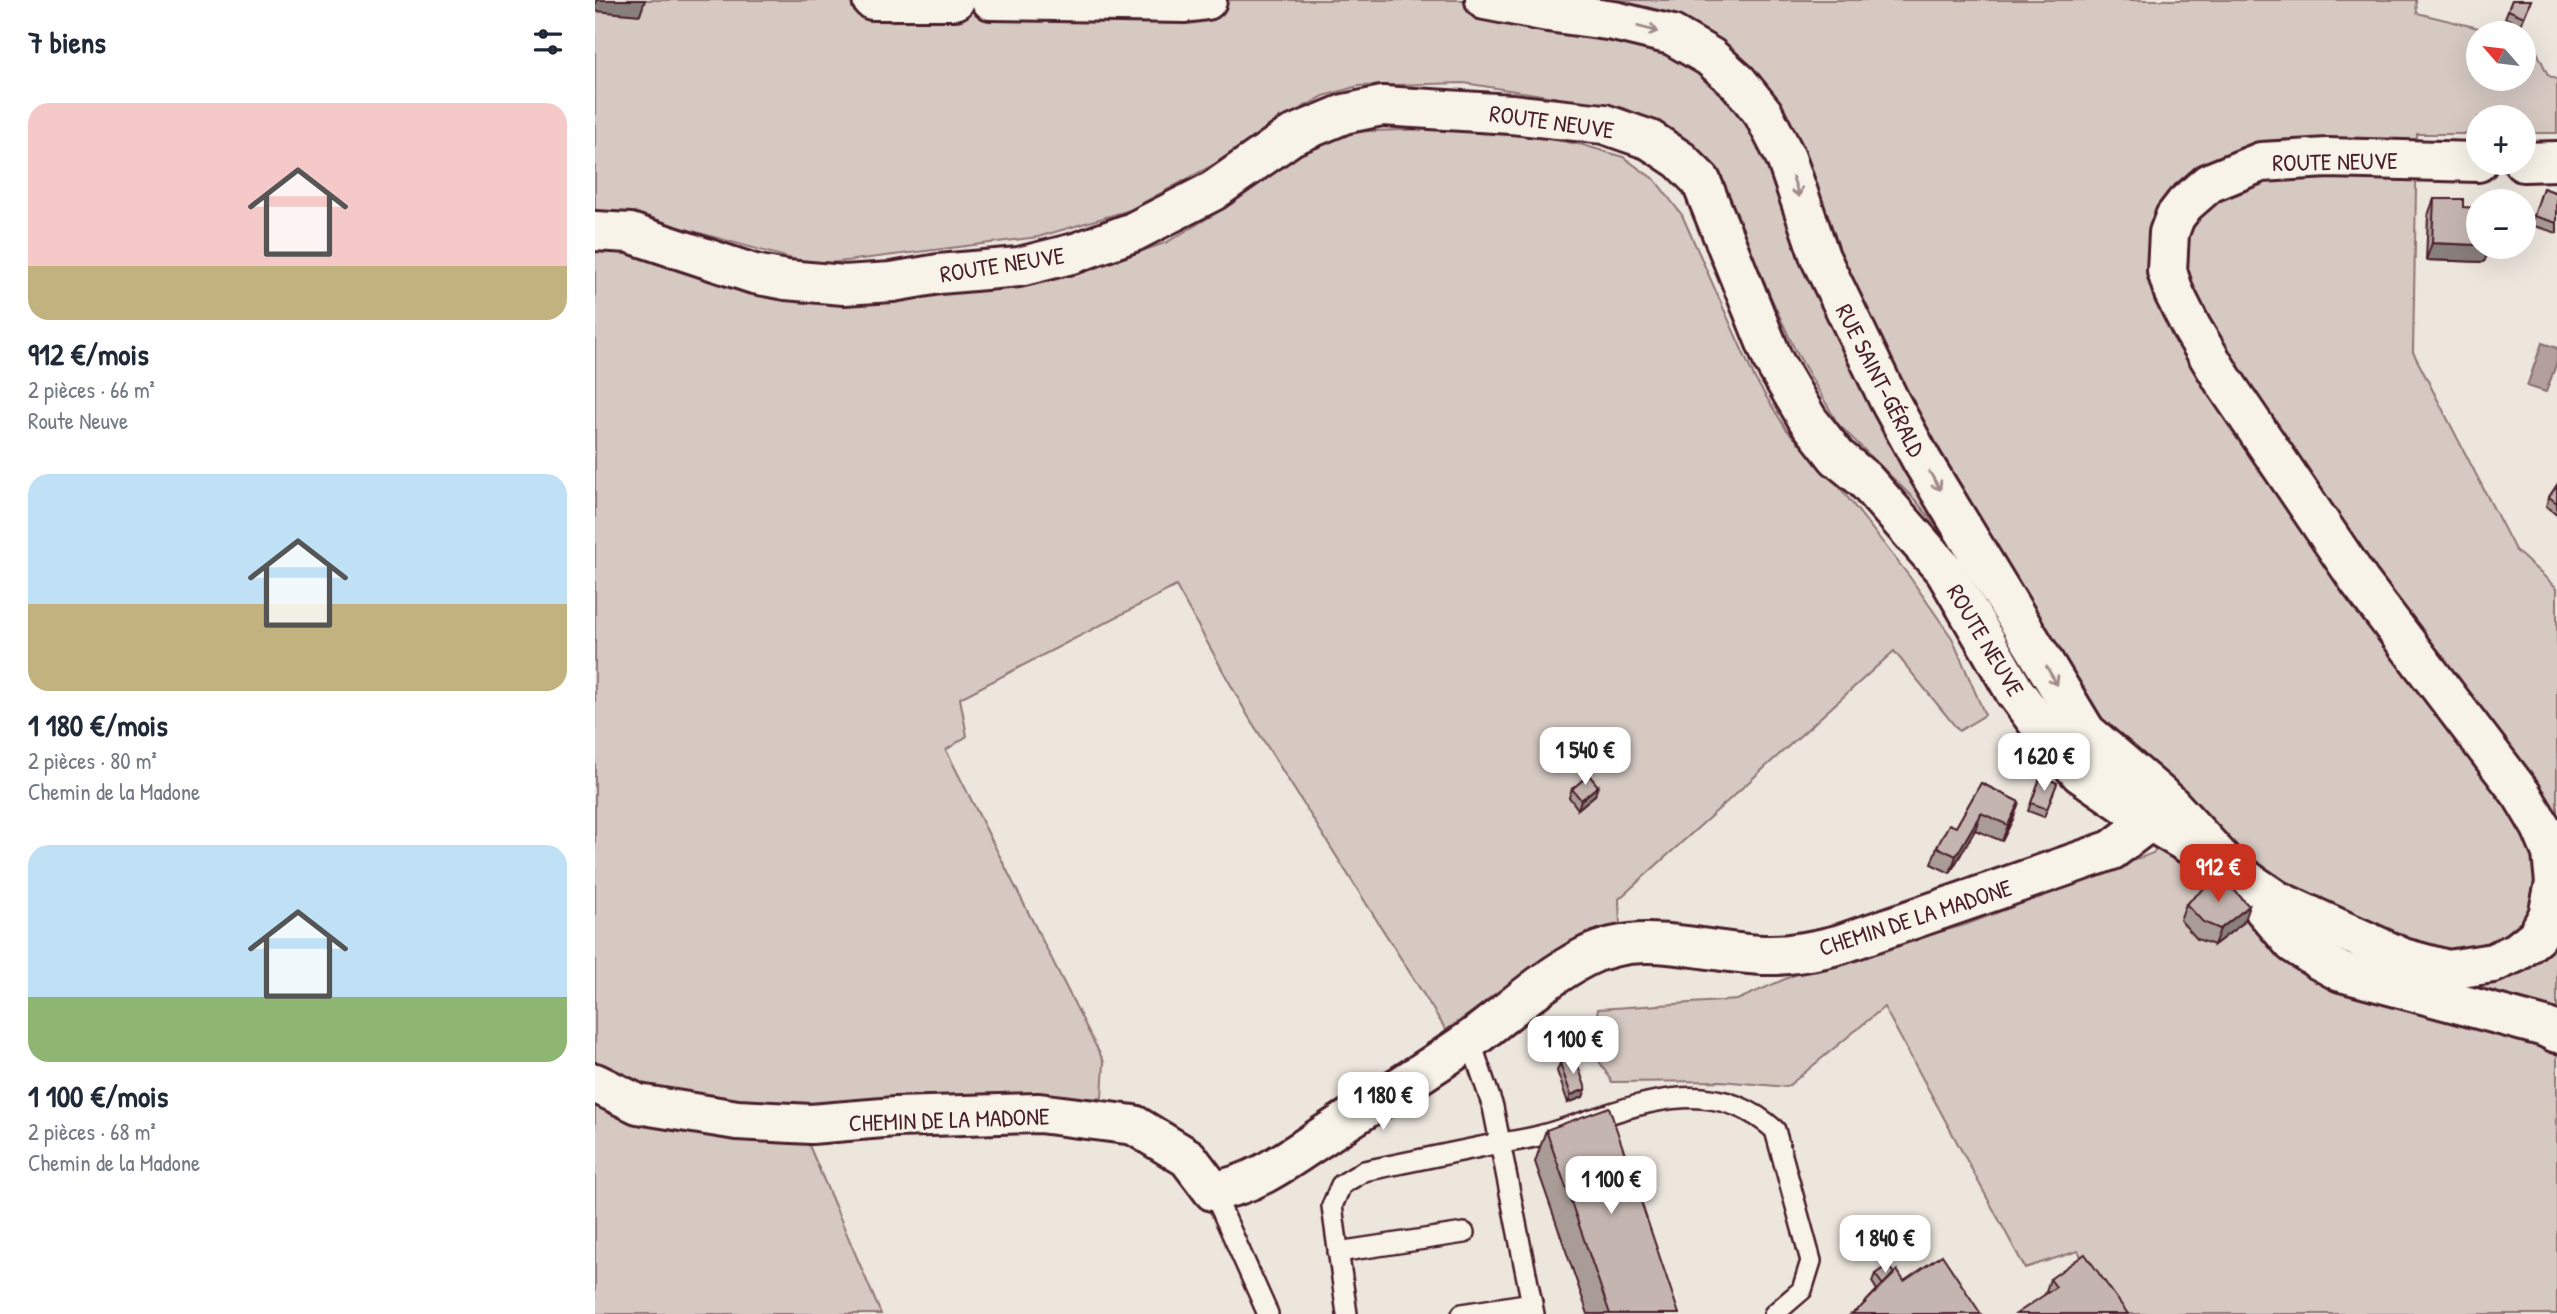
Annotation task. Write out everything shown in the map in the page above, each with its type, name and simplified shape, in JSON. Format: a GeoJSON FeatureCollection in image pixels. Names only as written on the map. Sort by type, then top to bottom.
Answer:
{"type":"FeatureCollection","features":[{"type":"Feature","properties":{"kind":"street"},"geometry":{"type":"LineString","coordinates":[[872,0],[955,0]]}},
{"type":"Feature","properties":{"kind":"street"},"geometry":{"type":"LineString","coordinates":[[991,0],[1185,3],[1207,0]]}},
{"type":"Feature","properties":{"kind":"street","name":"RUE SAINT-GÉRALD"},"geometry":{"type":"LineString","coordinates":[[1485,0],[1613,21],[1672,35],[1710,57],[1738,82],[1763,113],[1786,158],[1820,257],[1889,400],[1922,461],[2087,732],[2168,802],[2228,867]]}},
{"type":"Feature","properties":{"kind":"street","name":"ROUTE NEUVE"},"geometry":{"type":"LineString","coordinates":[[595,231],[630,233],[732,267],[786,281],[844,285],[892,282],[939,274],[1019,267],[1075,253],[1133,232],[1213,191],[1291,136],[1344,114],[1382,106],[1511,114],[1604,124],[1650,140],[1680,160],[1701,181],[1773,360],[1808,420],[1837,457],[1865,480],[1945,570],[2015,692],[2080,774],[2276,900],[2403,958],[2448,970],[2493,963],[2517,952],[2537,936],[2548,916],[2555,883],[2552,853],[2541,827],[2522,796],[2360,582],[2230,391],[2191,327],[2174,293],[2167,271],[2169,233],[2175,217],[2185,204],[2209,183],[2262,162],[2328,158],[2466,162]]}},
{"type":"Feature","properties":{"kind":"street"},"geometry":{"type":"LineString","coordinates":[[2536,162],[2557,161]]}},
{"type":"Feature","properties":{"kind":"street","name":"CHEMIN DE LA MADONE"},"geometry":{"type":"LineString","coordinates":[[595,1083],[638,1104],[737,1120],[811,1125],[895,1116],[1039,1113],[1134,1125],[1188,1158],[1213,1191],[1237,1187],[1277,1166],[1470,1040],[1585,957],[1638,942],[1661,942],[1763,956],[1800,954],[1841,944],[2112,850],[2150,821]]}},
{"type":"Feature","properties":{"kind":"street"},"geometry":{"type":"LineString","coordinates":[[2228,867],[2293,943],[2341,972],[2545,1027],[2557,1033]]}},
{"type":"Feature","properties":{"kind":"lane"},"geometry":{"type":"LineString","coordinates":[[1462,1314],[1533,1309],[1493,1107],[1470,1040]]}},
{"type":"Feature","properties":{"kind":"lane"},"geometry":{"type":"LineString","coordinates":[[1347,1314],[1332,1206],[1341,1185],[1363,1171],[1542,1135],[1615,1110],[1675,1097],[1718,1099],[1762,1118],[1775,1130],[1811,1261],[1802,1290],[1774,1314]]}},
{"type":"Feature","properties":{"kind":"lane"},"geometry":{"type":"LineString","coordinates":[[1213,1191],[1268,1314]]}},
{"type":"Feature","properties":{"kind":"lane"},"geometry":{"type":"LineString","coordinates":[[1338,1252],[1464,1233]]}},
{"type":"Feature","properties":{"kind":"shaded area"},"geometry":{"type":"Polygon","coordinates":[[[595,0],[2416,0],[2417,13],[2466,25],[2466,91],[2536,91],[2536,50],[2548,75],[2557,80],[2557,133],[2536,133],[2536,105],[2466,105],[2466,134],[2417,134],[2413,352],[2515,550],[2557,588],[2557,1314],[2116,1314],[2078,1251],[2025,1268],[1884,1007],[1787,1087],[1721,1081],[1612,1082],[1591,1048],[1598,1009],[1737,1000],[1815,966],[1965,925],[2153,853],[2185,807],[2089,737],[1954,548],[1916,501],[1838,424],[1795,350],[1718,181],[1608,110],[1554,97],[1464,83],[1358,86],[1324,96],[1288,115],[1213,165],[1130,210],[1038,237],[814,265],[675,226],[595,214],[595,0]]]}},
{"type":"Feature","properties":{"kind":"shaded area"},"geometry":{"type":"Polygon","coordinates":[[[1486,127],[1583,145],[1623,157],[1655,180],[1682,215],[1754,377],[1786,429],[1837,484],[1909,576],[1952,638],[1985,715],[1959,731],[1894,651],[1619,899],[1620,927],[1582,936],[1446,1030],[1248,716],[1176,586],[960,698],[967,736],[946,750],[1104,1062],[1102,1098],[721,1105],[640,1085],[595,1064],[595,244],[905,297],[1076,275],[1167,242],[1218,212],[1301,151],[1346,132],[1486,127]]]}},
{"type":"Feature","properties":{"kind":"shaded area"},"geometry":{"type":"Polygon","coordinates":[[[2542,343],[2557,348],[2557,362],[2546,392],[2527,386],[2542,343]]]}},
{"type":"Feature","properties":{"kind":"shaded area"},"geometry":{"type":"Polygon","coordinates":[[[595,1100],[805,1136],[881,1314],[595,1314],[595,1100]]]}},
{"type":"Feature","properties":{"kind":"building"},"geometry":{"type":"Polygon","coordinates":[[[2512,0],[2531,0],[2524,17],[2508,10],[2512,0]]]}},
{"type":"Feature","properties":{"kind":"building"},"geometry":{"type":"Polygon","coordinates":[[[2543,188],[2557,193],[2557,223],[2536,217],[2543,188]]]}},
{"type":"Feature","properties":{"kind":"building"},"geometry":{"type":"Polygon","coordinates":[[[2434,199],[2463,199],[2463,207],[2466,207],[2466,244],[2432,243],[2434,199]]]}},
{"type":"Feature","properties":{"kind":"building"},"geometry":{"type":"Polygon","coordinates":[[[2557,485],[2557,503],[2549,497],[2557,485]]]}},
{"type":"Feature","properties":{"kind":"building"},"geometry":{"type":"Polygon","coordinates":[[[1589,775],[1598,786],[1581,800],[1572,789],[1589,775]]]}},
{"type":"Feature","properties":{"kind":"building"},"geometry":{"type":"Polygon","coordinates":[[[2041,776],[2057,783],[2047,809],[2031,803],[2041,776]]]}},
{"type":"Feature","properties":{"kind":"building"},"geometry":{"type":"Polygon","coordinates":[[[1981,783],[2019,802],[2008,825],[1981,813],[1956,856],[1937,847],[1949,824],[1956,827],[1981,783]]]}},
{"type":"Feature","properties":{"kind":"building"},"geometry":{"type":"Polygon","coordinates":[[[2220,875],[2249,906],[2220,929],[2203,922],[2186,904],[2220,875]]]}},
{"type":"Feature","properties":{"kind":"building"},"geometry":{"type":"Polygon","coordinates":[[[1575,1057],[1586,1089],[1571,1095],[1560,1063],[1575,1057]]]}},
{"type":"Feature","properties":{"kind":"building"},"geometry":{"type":"Polygon","coordinates":[[[1609,1107],[1679,1314],[1610,1314],[1546,1130],[1609,1107]]]}},
{"type":"Feature","properties":{"kind":"building"},"geometry":{"type":"Polygon","coordinates":[[[2085,1254],[2128,1314],[2016,1314],[2056,1287],[2050,1279],[2085,1254]]]}},
{"type":"Feature","properties":{"kind":"building"},"geometry":{"type":"Polygon","coordinates":[[[1942,1255],[1981,1314],[1851,1314],[1897,1270],[1904,1281],[1942,1255]]]}},
{"type":"Feature","properties":{"kind":"building"},"geometry":{"type":"Polygon","coordinates":[[[1888,1265],[1894,1274],[1883,1285],[1875,1274],[1888,1265]]]}}]}
